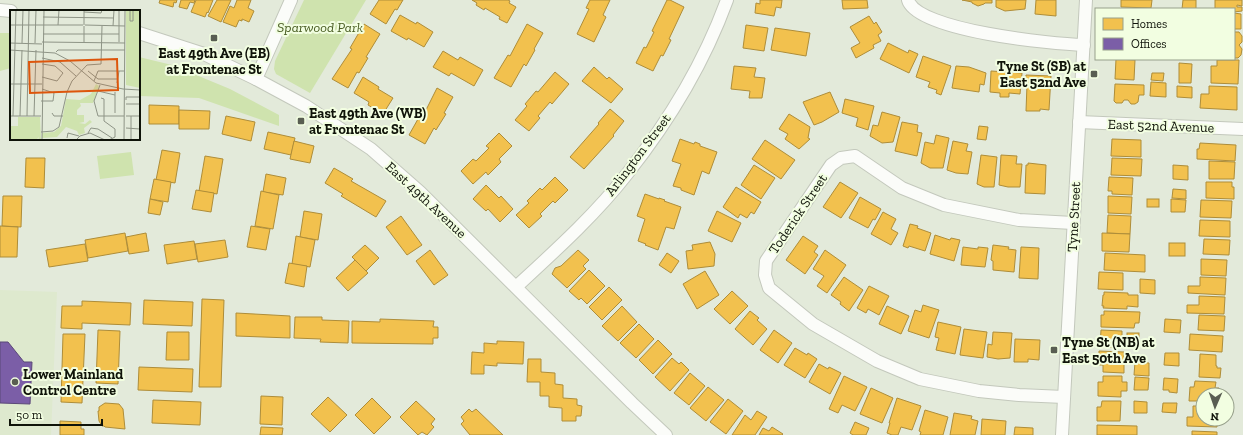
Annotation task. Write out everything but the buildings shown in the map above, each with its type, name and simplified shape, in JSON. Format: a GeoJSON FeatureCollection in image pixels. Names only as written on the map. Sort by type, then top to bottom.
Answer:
{"type":"FeatureCollection","features":[{"type":"Feature","properties":{"kind":"street"},"geometry":{"type":"LineString","coordinates":[[256,79],[291,0]]}},
{"type":"Feature","properties":{"kind":"street","name":"Arlington Street"},"geometry":{"type":"LineString","coordinates":[[516,287],[602,202],[626,175],[649,145],[674,109],[696,70],[727,0]]}},
{"type":"Feature","properties":{"kind":"street","name":"Tyne Street"},"geometry":{"type":"LineString","coordinates":[[1062,435],[1086,0]]}},
{"type":"Feature","properties":{"kind":"street"},"geometry":{"type":"LineString","coordinates":[[908,1],[920,13],[942,22],[991,35],[1084,45]]}},
{"type":"Feature","properties":{"kind":"street"},"geometry":{"type":"LineString","coordinates":[[0,10],[10,11]]}},
{"type":"Feature","properties":{"kind":"street","name":"East 49th Avenue"},"geometry":{"type":"LineString","coordinates":[[140,33],[204,54],[256,79],[306,106],[371,149],[420,192],[666,435]]}},
{"type":"Feature","properties":{"kind":"street","name":"East 52nd Avenue"},"geometry":{"type":"LineString","coordinates":[[1079,122],[1243,129]]}},
{"type":"Feature","properties":{"kind":"street","name":"Toderick Street"},"geometry":{"type":"LineString","coordinates":[[1064,397],[979,391],[913,376],[877,361],[813,324],[769,288],[765,275],[766,261],[831,165],[841,158],[854,156],[902,188],[944,205],[1019,220],[1073,223]]}},
{"type":"Feature","properties":{"kind":"shaded area"},"geometry":{"type":"Polygon","coordinates":[[[0,290],[57,292],[51,435],[0,435],[0,290]]]}},
{"type":"Feature","properties":{"kind":"green space","name":"Sparwood Park"},"geometry":{"type":"Polygon","coordinates":[[[304,0],[366,0],[310,93],[276,74],[274,69],[275,61],[304,0]]]}},
{"type":"Feature","properties":{"kind":"green space"},"geometry":{"type":"Polygon","coordinates":[[[0,33],[10,33],[10,68],[0,71],[0,33]]]}},
{"type":"Feature","properties":{"kind":"green space"},"geometry":{"type":"Polygon","coordinates":[[[140,57],[172,65],[230,89],[279,115],[279,126],[199,98],[140,96],[140,57]]]}},
{"type":"Feature","properties":{"kind":"green space"},"geometry":{"type":"Polygon","coordinates":[[[131,152],[134,175],[100,179],[97,156],[131,152]]]}},
{"type":"Feature","properties":{"kind":"place","name":"East 49th Ave (EB) at Frontenac St"},"geometry":{"type":"Point","coordinates":[214,38]}},
{"type":"Feature","properties":{"kind":"place","name":"Tyne St (SB) at East 52nd Ave"},"geometry":{"type":"Point","coordinates":[1094,74]}},
{"type":"Feature","properties":{"kind":"place","name":"East 49th Ave (WB) at Frontenac St"},"geometry":{"type":"Point","coordinates":[301,121]}},
{"type":"Feature","properties":{"kind":"place","name":"Tyne St (NB) at East 50th Ave"},"geometry":{"type":"Point","coordinates":[1054,350]}},
{"type":"Feature","properties":{"kind":"place","name":"Lower Mainland Control Centre"},"geometry":{"type":"Point","coordinates":[15,382]}}]}
